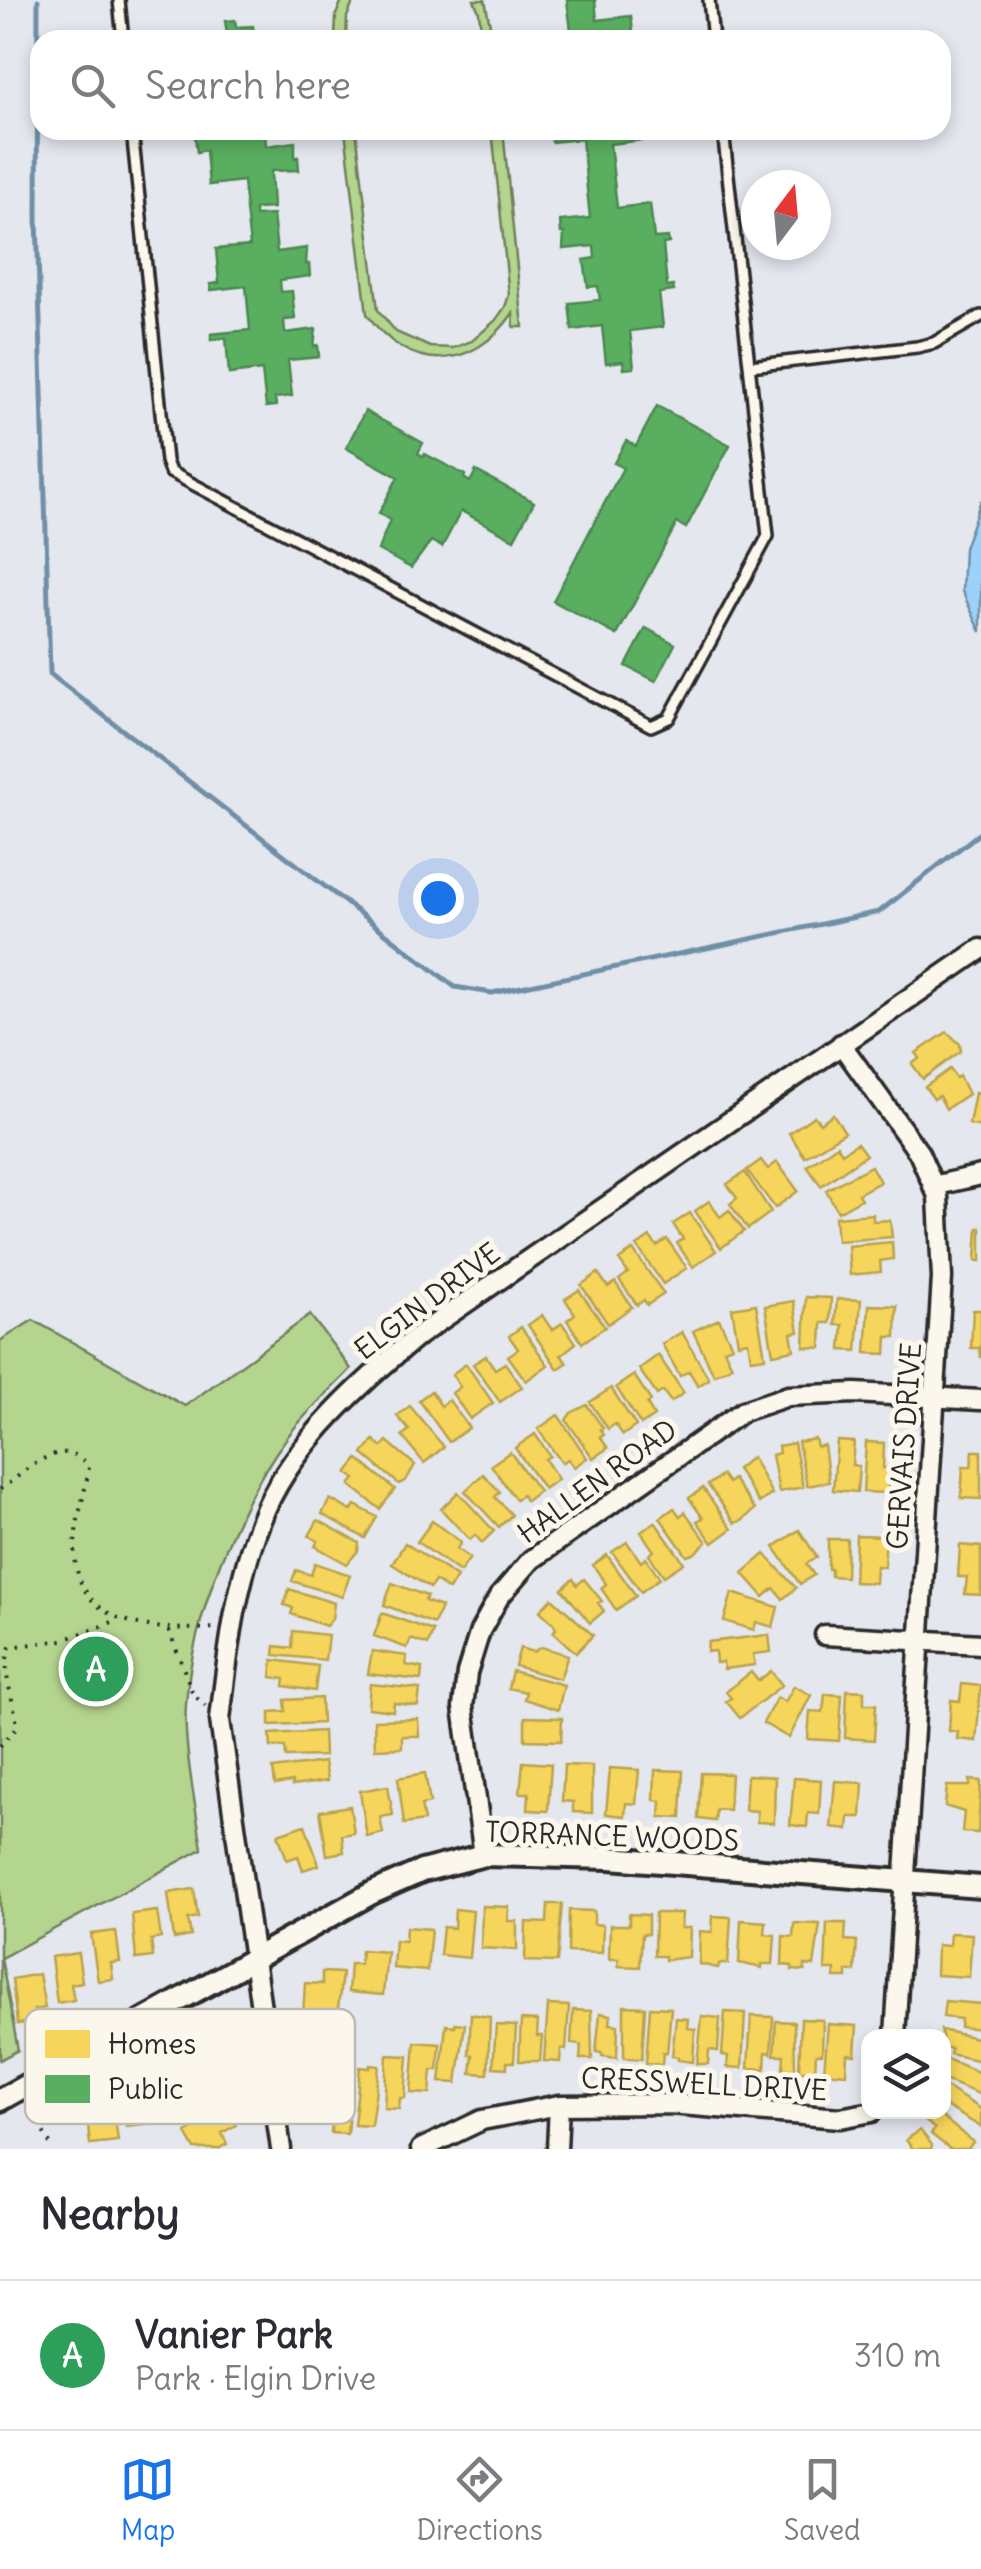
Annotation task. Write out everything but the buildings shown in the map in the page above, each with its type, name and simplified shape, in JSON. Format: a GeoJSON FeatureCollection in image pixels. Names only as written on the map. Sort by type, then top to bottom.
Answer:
{"type":"FeatureCollection","features":[{"type":"Feature","properties":{"kind":"street","name":"ELGIN DRIVE"},"geometry":{"type":"LineString","coordinates":[[262,2009],[220,1720],[245,1569],[267,1506],[310,1439],[376,1370],[418,1335],[981,949]]}},
{"type":"Feature","properties":{"kind":"street","name":"GERVAIS DRIVE"},"geometry":{"type":"LineString","coordinates":[[841,1044],[920,1153],[938,1196],[942,1278],[904,1881]]}},
{"type":"Feature","properties":{"kind":"street"},"geometry":{"type":"LineString","coordinates":[[933,1186],[981,1174]]}},
{"type":"Feature","properties":{"kind":"street","name":"HALLEN ROAD"},"geometry":{"type":"LineString","coordinates":[[484,1855],[463,1707],[467,1674],[480,1631],[499,1597],[530,1560],[743,1411],[788,1396],[856,1393],[981,1400]]}},
{"type":"Feature","properties":{"kind":"street"},"geometry":{"type":"LineString","coordinates":[[826,1635],[981,1644]]}},
{"type":"Feature","properties":{"kind":"street","name":"TORRANCE WOODS"},"geometry":{"type":"LineString","coordinates":[[161,2009],[372,1893],[422,1870],[484,1855],[610,1858],[981,1888]]}},
{"type":"Feature","properties":{"kind":"street"},"geometry":{"type":"LineString","coordinates":[[896,2029],[904,1881]]}},
{"type":"Feature","properties":{"kind":"street","name":"CRESSWELL DRIVE"},"geometry":{"type":"LineString","coordinates":[[420,2149],[482,2120],[559,2105],[669,2104],[840,2118],[861,2114]]}},
{"type":"Feature","properties":{"kind":"street"},"geometry":{"type":"LineString","coordinates":[[557,2149],[559,2105]]}},
{"type":"Feature","properties":{"kind":"street","name":"ELGIN DRIVE"},"geometry":{"type":"LineString","coordinates":[[277,2124],[280,2149]]}},
{"type":"Feature","properties":{"kind":"lane"},"geometry":{"type":"LineString","coordinates":[[119,0],[122,30]]}},
{"type":"Feature","properties":{"kind":"lane"},"geometry":{"type":"LineString","coordinates":[[708,0],[712,30]]}},
{"type":"Feature","properties":{"kind":"lane"},"geometry":{"type":"LineString","coordinates":[[133,140],[170,472],[651,726],[668,718],[768,536],[724,140]]}},
{"type":"Feature","properties":{"kind":"lane"},"geometry":{"type":"LineString","coordinates":[[750,366],[917,347],[934,343],[981,316]]}},
{"type":"Feature","properties":{"kind":"path"},"geometry":{"type":"LineString","coordinates":[[0,1490],[56,1452],[72,1451],[89,1467],[78,1513],[74,1556],[87,1592],[100,1608],[118,1620],[169,1630],[233,1628]]}},
{"type":"Feature","properties":{"kind":"path"},"geometry":{"type":"LineString","coordinates":[[0,1746],[17,1727],[16,1712],[2,1677],[3,1658],[10,1647],[63,1640],[118,1620]]}},
{"type":"Feature","properties":{"kind":"path"},"geometry":{"type":"LineString","coordinates":[[169,1630],[192,1694],[220,1720]]}},
{"type":"Feature","properties":{"kind":"path"},"geometry":{"type":"LineString","coordinates":[[9,2094],[25,2114]]}},
{"type":"Feature","properties":{"kind":"path"},"geometry":{"type":"LineString","coordinates":[[33,2124],[53,2149]]}},
{"type":"Feature","properties":{"kind":"green space"},"geometry":{"type":"Polygon","coordinates":[[[342,0],[354,0],[346,30],[335,30],[342,0]]]}},
{"type":"Feature","properties":{"kind":"green space"},"geometry":{"type":"Polygon","coordinates":[[[474,0],[485,0],[491,30],[481,30],[474,0]]]}},
{"type":"Feature","properties":{"kind":"green space"},"geometry":{"type":"Polygon","coordinates":[[[346,140],[357,140],[378,310],[396,332],[430,347],[453,348],[472,341],[496,320],[509,295],[493,140],[504,140],[523,327],[514,327],[513,313],[479,346],[460,355],[440,358],[421,356],[401,347],[383,334],[367,314],[346,140]]]}},
{"type":"Feature","properties":{"kind":"green space"},"geometry":{"type":"Polygon","coordinates":[[[310,1315],[351,1369],[295,1427],[269,1464],[235,1528],[207,1599],[186,1704],[188,1757],[202,1849],[1,1958],[18,2050],[0,2060],[0,1341],[33,1320],[185,1406],[310,1315]]]}},
{"type":"Feature","properties":{"kind":"water"},"geometry":{"type":"Polygon","coordinates":[[[981,500],[981,632],[962,591],[964,548],[981,500]]]}},
{"type":"Feature","properties":{"kind":"waterway"},"geometry":{"type":"LineString","coordinates":[[38,0],[38,30]]}},
{"type":"Feature","properties":{"kind":"waterway"},"geometry":{"type":"LineString","coordinates":[[37,140],[50,674],[455,987],[492,993],[879,912],[981,832]]}},
{"type":"Feature","properties":{"kind":"place","name":"Vanier Park"},"geometry":{"type":"Point","coordinates":[96,1669]}}]}
